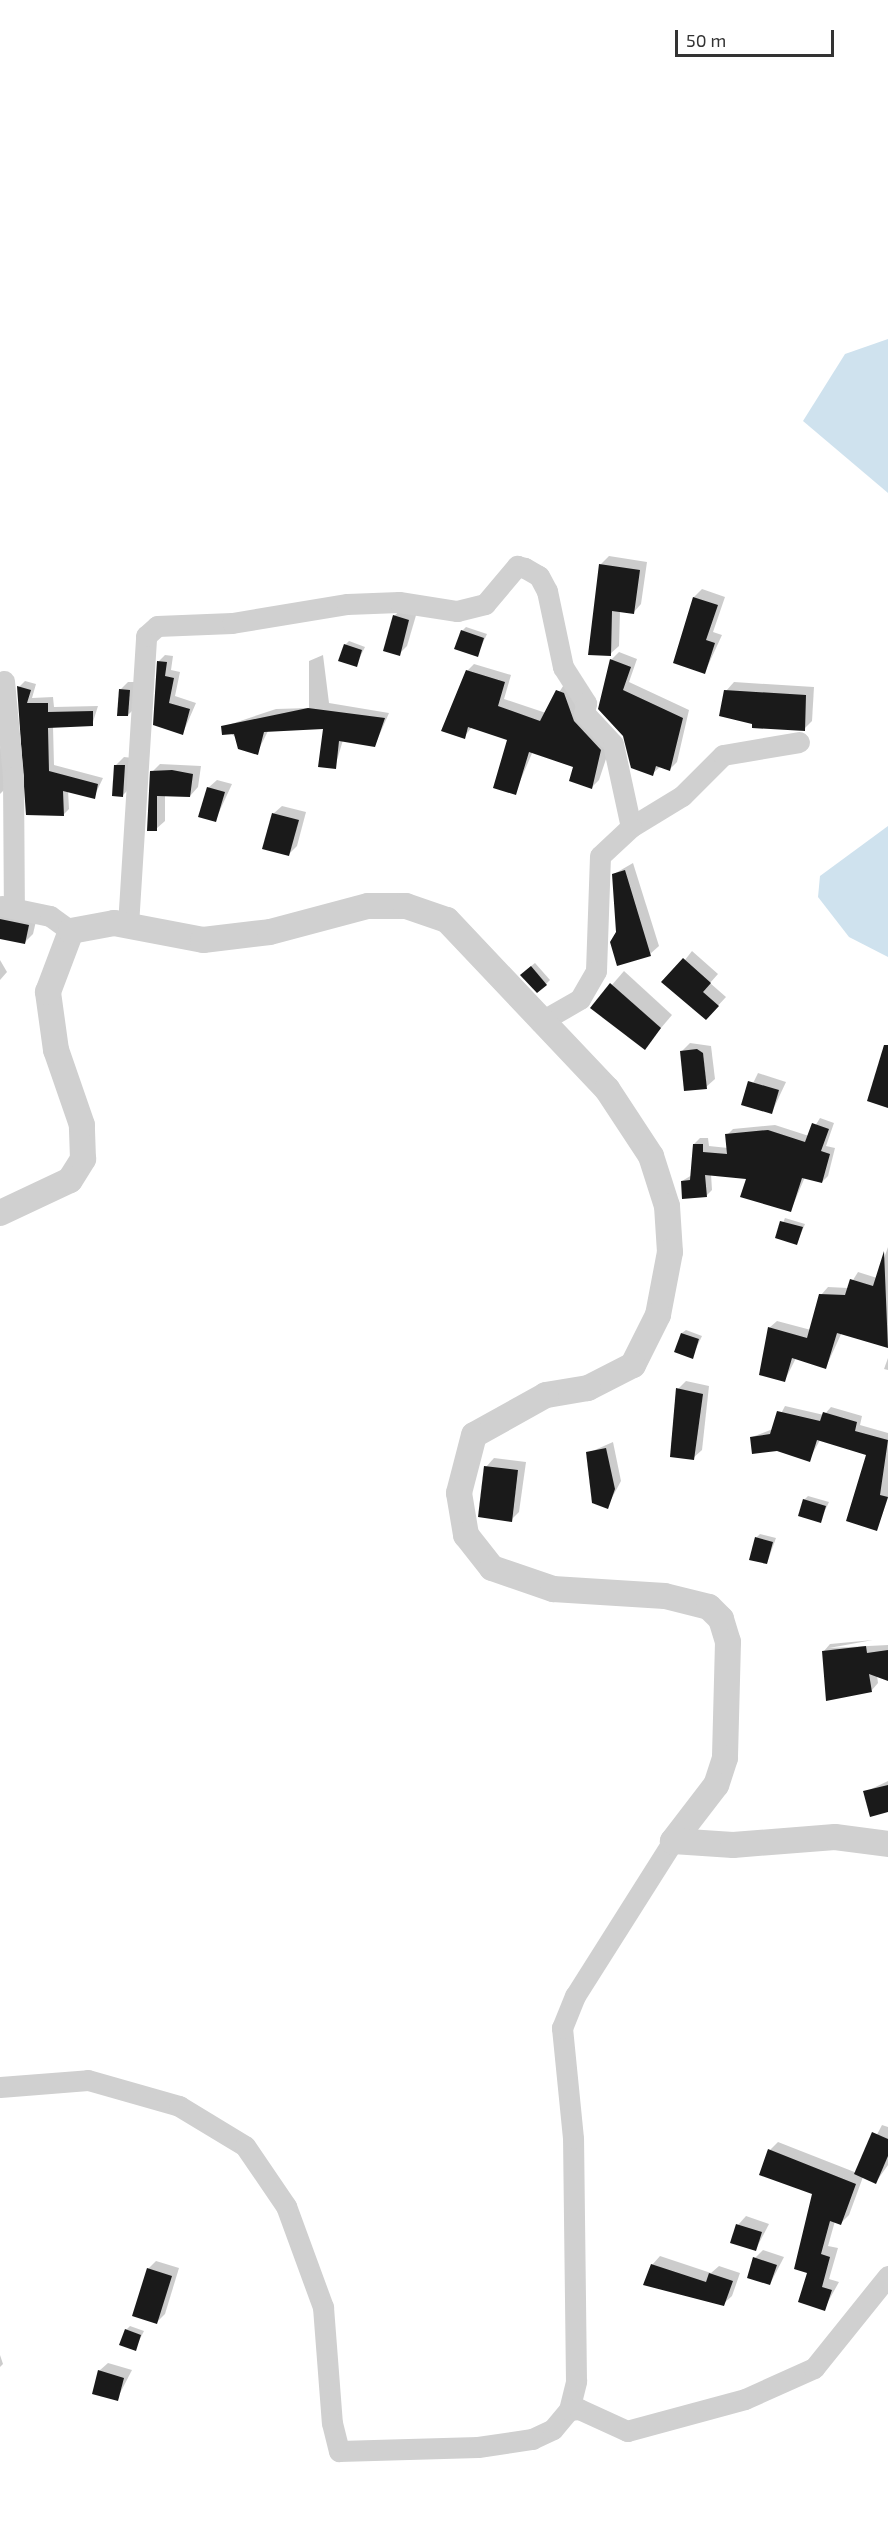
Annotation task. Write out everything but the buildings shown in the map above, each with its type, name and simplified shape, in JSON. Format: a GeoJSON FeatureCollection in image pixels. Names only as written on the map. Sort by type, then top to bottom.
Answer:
{"type":"FeatureCollection","features":[{"type":"Feature","properties":{"kind":"street"},"geometry":{"type":"LineString","coordinates":[[128,925],[146,636],[158,626],[232,623],[347,604],[399,602],[457,611],[485,604],[517,566],[525,568],[539,576],[546,591],[563,667],[586,703],[584,712],[613,744],[631,827]]}},
{"type":"Feature","properties":{"kind":"street"},"geometry":{"type":"LineString","coordinates":[[4,681],[13,777],[7,907],[50,916],[71,931]]}},
{"type":"Feature","properties":{"kind":"street"},"geometry":{"type":"LineString","coordinates":[[540,1022],[580,999],[596,971],[600,856],[631,827],[682,796],[723,755],[799,742]]}},
{"type":"Feature","properties":{"kind":"street"},"geometry":{"type":"LineString","coordinates":[[0,2087],[88,2080],[179,2106],[245,2146],[286,2206],[323,2307],[332,2423],[339,2451],[478,2447],[532,2439],[553,2429],[569,2410],[576,2381],[577,2270],[562,2028],[575,1996],[673,1841],[716,1785],[725,1758],[728,1642],[721,1619],[709,1607],[665,1596],[553,1589],[492,1568],[466,1534],[459,1492],[474,1436],[546,1395],[588,1388],[633,1365],[658,1315],[670,1252],[667,1206],[651,1156],[607,1089],[540,1022],[447,920],[406,906],[368,906],[270,932],[202,939],[128,925],[94,922],[71,931]]}},
{"type":"Feature","properties":{"kind":"street"},"geometry":{"type":"LineString","coordinates":[[0,1213],[70,1180],[83,1159],[82,1125],[56,1050],[49,1002],[71,931]]}},
{"type":"Feature","properties":{"kind":"street"},"geometry":{"type":"LineString","coordinates":[[673,1841],[733,1845],[835,1837],[888,1844]]}},
{"type":"Feature","properties":{"kind":"street"},"geometry":{"type":"LineString","coordinates":[[569,2410],[579,2409],[627,2431],[745,2399],[814,2368],[888,2276]]}},
{"type":"Feature","properties":{"kind":"water"},"geometry":{"type":"Polygon","coordinates":[[[888,339],[888,493],[803,421],[845,354],[888,339]]]}},
{"type":"Feature","properties":{"kind":"water"},"geometry":{"type":"Polygon","coordinates":[[[888,826],[888,957],[849,937],[818,897],[820,876],[888,826]]]}}]}
